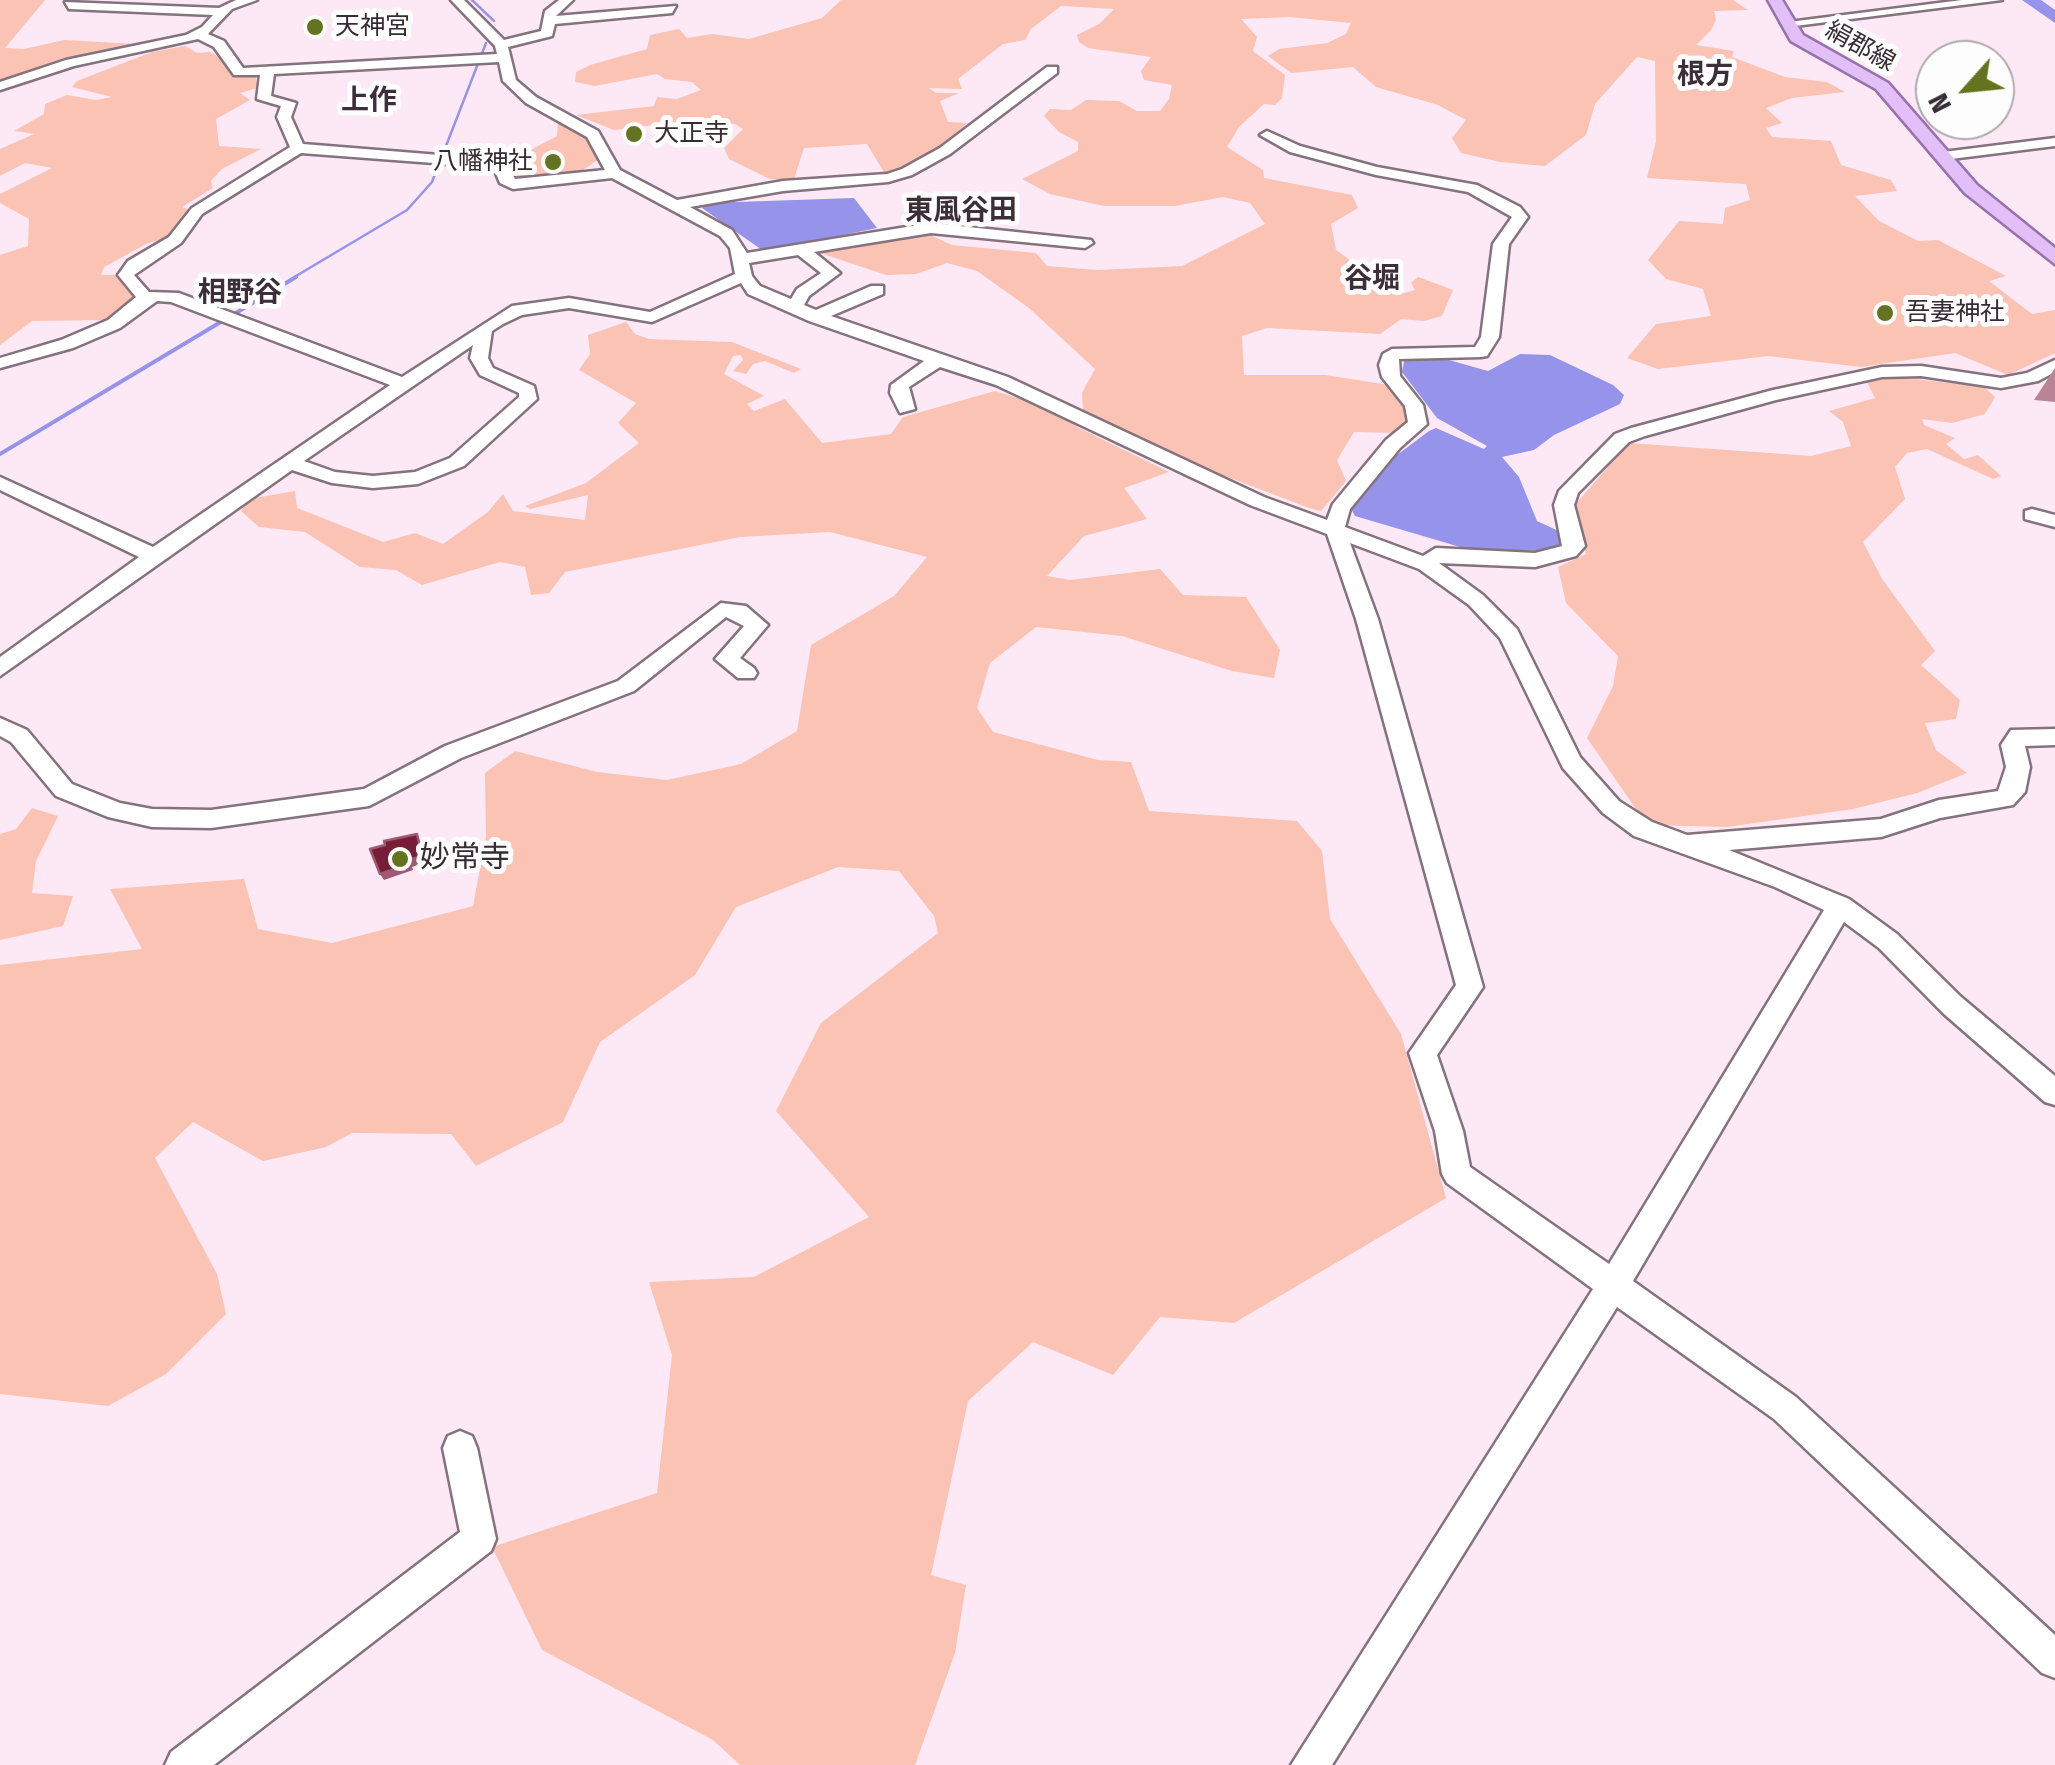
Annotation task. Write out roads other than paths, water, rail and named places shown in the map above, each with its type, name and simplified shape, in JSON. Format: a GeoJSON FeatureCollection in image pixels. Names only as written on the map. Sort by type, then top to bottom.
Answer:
{"type":"FeatureCollection","features":[{"type":"Feature","properties":{"kind":"main road","name":"絹郡線"},"geometry":{"type":"LineString","coordinates":[[1775,0],[1806,46],[1882,86],[1972,188],[2055,258]]}},
{"type":"Feature","properties":{"kind":"street"},"geometry":{"type":"LineString","coordinates":[[69,6],[114,4],[219,12],[251,0]]}},
{"type":"Feature","properties":{"kind":"street"},"geometry":{"type":"LineString","coordinates":[[457,0],[491,55],[518,89],[593,134],[614,173]]}},
{"type":"Feature","properties":{"kind":"street"},"geometry":{"type":"LineString","coordinates":[[198,35],[219,44],[240,72],[491,55],[542,36],[551,11],[567,0]]}},
{"type":"Feature","properties":{"kind":"street"},"geometry":{"type":"LineString","coordinates":[[1787,23],[1996,0]]}},
{"type":"Feature","properties":{"kind":"street"},"geometry":{"type":"LineString","coordinates":[[548,21],[672,9]]}},
{"type":"Feature","properties":{"kind":"street"},"geometry":{"type":"LineString","coordinates":[[0,86],[38,72],[198,35],[219,12]]}},
{"type":"Feature","properties":{"kind":"street"},"geometry":{"type":"LineString","coordinates":[[677,204],[784,186],[888,178],[907,172],[945,152],[1052,70]]}},
{"type":"Feature","properties":{"kind":"street"},"geometry":{"type":"LineString","coordinates":[[267,72],[264,99],[289,103],[284,118],[298,148]]}},
{"type":"Feature","properties":{"kind":"street"},"geometry":{"type":"LineString","coordinates":[[1267,135],[1295,149],[1358,166],[1472,188],[1516,210],[1520,217],[1501,244],[1490,338],[1481,352],[1392,354],[1388,365],[1391,377],[1414,405],[1418,424],[1394,444],[1340,508],[1335,528],[1367,619],[1470,987],[1423,1053],[1449,1132],[1457,1174],[1785,1408],[2055,1660]]}},
{"type":"Feature","properties":{"kind":"street"},"geometry":{"type":"LineString","coordinates":[[1943,156],[2055,142]]}},
{"type":"Feature","properties":{"kind":"street"},"geometry":{"type":"LineString","coordinates":[[145,298],[126,275],[134,264],[175,240],[197,210],[298,148],[432,158],[502,168],[505,180],[513,184],[614,173],[726,233],[754,290],[1060,406],[1090,425],[1258,502],[1426,564],[1476,600],[1509,634],[1545,713],[1587,784],[1643,829],[1840,906],[1888,942],[1952,1006],[2055,1093]]}},
{"type":"Feature","properties":{"kind":"street"},"geometry":{"type":"LineString","coordinates":[[0,668],[154,556],[484,329],[518,310],[569,303],[652,317],[743,268],[798,248],[931,228],[1084,242]]}},
{"type":"Feature","properties":{"kind":"street"},"geometry":{"type":"LineString","coordinates":[[794,308],[803,294],[832,273],[798,248]]}},
{"type":"Feature","properties":{"kind":"street"},"geometry":{"type":"LineString","coordinates":[[815,316],[877,290]]}},
{"type":"Feature","properties":{"kind":"street"},"geometry":{"type":"LineString","coordinates":[[0,363],[67,344],[114,324],[145,298],[173,297],[406,385]]}},
{"type":"Feature","properties":{"kind":"street"},"geometry":{"type":"LineString","coordinates":[[291,463],[332,477],[372,482],[418,478],[456,462],[528,399],[528,390],[486,371],[479,358],[484,329]]}},
{"type":"Feature","properties":{"kind":"street"},"geometry":{"type":"LineString","coordinates":[[906,409],[898,393],[900,386],[940,359]]}},
{"type":"Feature","properties":{"kind":"street"},"geometry":{"type":"LineString","coordinates":[[1426,564],[1436,555],[1536,560],[1569,551],[1574,546],[1564,505],[1569,492],[1622,438],[1638,432],[1773,395],[1882,372],[1921,371],[2001,383],[2032,377],[2055,366]]}},
{"type":"Feature","properties":{"kind":"street"},"geometry":{"type":"LineString","coordinates":[[0,483],[154,556]]}},
{"type":"Feature","properties":{"kind":"street"},"geometry":{"type":"LineString","coordinates":[[2032,515],[2055,520]]}},
{"type":"Feature","properties":{"kind":"street"},"geometry":{"type":"LineString","coordinates":[[0,726],[19,736],[64,790],[116,811],[152,818],[210,819],[369,797],[453,752],[626,686],[721,610],[739,611],[757,625],[726,660],[746,672]]}},
{"type":"Feature","properties":{"kind":"street"},"geometry":{"type":"LineString","coordinates":[[1683,843],[1788,839],[1881,828],[1939,808],[2006,800],[2013,792],[2018,766],[2013,746],[2019,736],[2055,737]]}},
{"type":"Feature","properties":{"kind":"street"},"geometry":{"type":"LineString","coordinates":[[1310,1765],[1612,1287],[1840,906]]}},
{"type":"Feature","properties":{"kind":"street"},"geometry":{"type":"LineString","coordinates":[[184,1765],[479,1539],[460,1448]]}},
{"type":"Feature","properties":{"kind":"waterway"},"geometry":{"type":"LineString","coordinates":[[472,0],[494,21]]}},
{"type":"Feature","properties":{"kind":"waterway"},"geometry":{"type":"LineString","coordinates":[[2030,0],[2055,18]]}},
{"type":"Feature","properties":{"kind":"waterway"},"geometry":{"type":"LineString","coordinates":[[291,279],[407,210],[432,182],[486,43]]}},
{"type":"Feature","properties":{"kind":"waterway"},"geometry":{"type":"LineString","coordinates":[[0,454],[296,277]]}},
{"type":"Feature","properties":{"kind":"place","name":"天神宮"},"geometry":{"type":"Point","coordinates":[315,27]}},
{"type":"Feature","properties":{"kind":"place","name":"大正寺"},"geometry":{"type":"Point","coordinates":[634,134]}},
{"type":"Feature","properties":{"kind":"place","name":"八幡神社"},"geometry":{"type":"Point","coordinates":[553,162]}},
{"type":"Feature","properties":{"kind":"place","name":"吾妻神社"},"geometry":{"type":"Point","coordinates":[1885,313]}},
{"type":"Feature","properties":{"kind":"place","name":"妙常寺"},"geometry":{"type":"Point","coordinates":[400,859]}},
{"type":"Feature","properties":{"kind":"district","name":"根方"},"geometry":{"type":"Point","coordinates":[1705,75]}},
{"type":"Feature","properties":{"kind":"district","name":"上作"},"geometry":{"type":"Point","coordinates":[369,101]}},
{"type":"Feature","properties":{"kind":"district","name":"東風谷田"},"geometry":{"type":"Point","coordinates":[961,211]}},
{"type":"Feature","properties":{"kind":"district","name":"谷堀"},"geometry":{"type":"Point","coordinates":[1372,279]}},
{"type":"Feature","properties":{"kind":"district","name":"相野谷"},"geometry":{"type":"Point","coordinates":[240,293]}}]}
